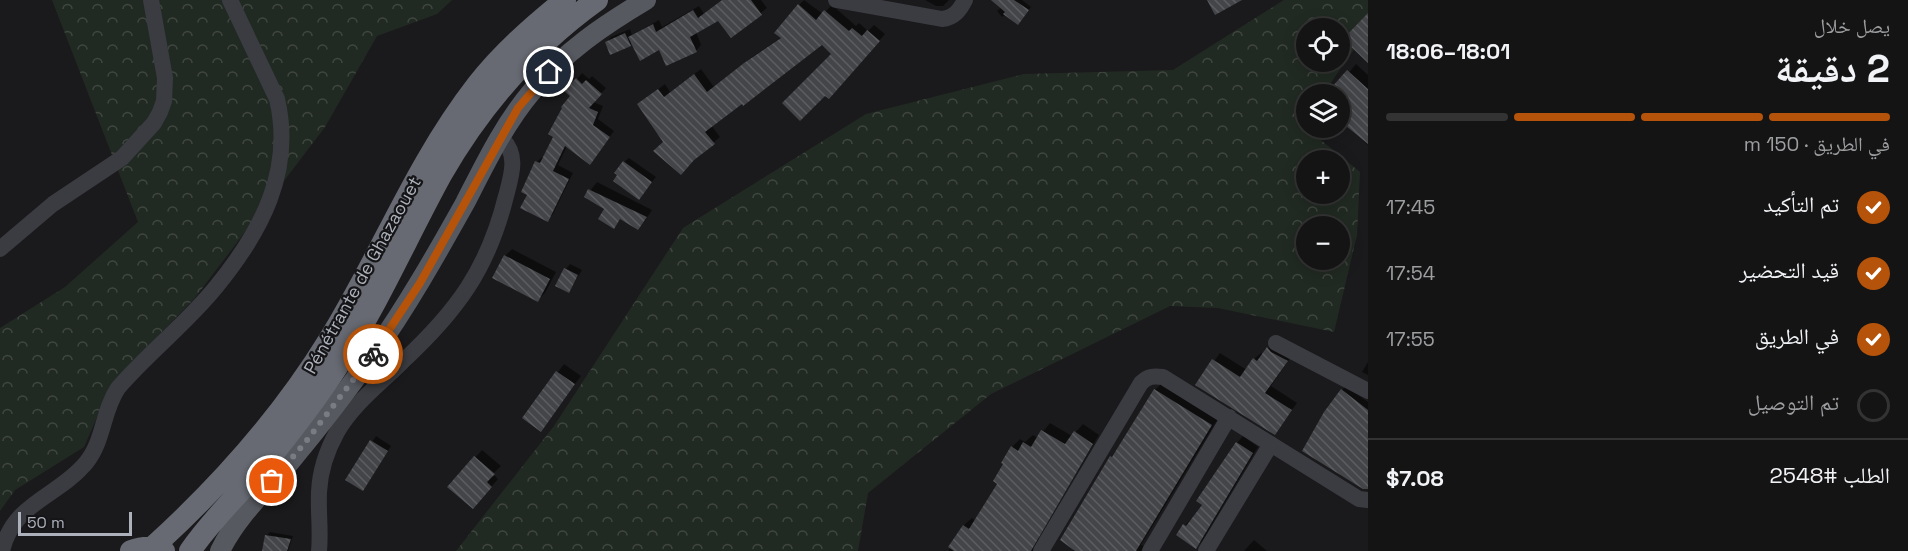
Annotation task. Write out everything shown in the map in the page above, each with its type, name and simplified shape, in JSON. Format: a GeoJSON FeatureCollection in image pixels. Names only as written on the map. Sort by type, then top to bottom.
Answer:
{"type":"FeatureCollection","features":[{"type":"Feature","properties":{"kind":"highway","name":"Pénétrante de Ghazaouet"},"geometry":{"type":"LineString","coordinates":[[149,550],[218,485],[286,404],[334,332],[405,197],[464,102],[517,40],[565,0]]}},
{"type":"Feature","properties":{"kind":"highway","name":"Pénétrante de Ghazaouet"},"geometry":{"type":"LineString","coordinates":[[190,551],[217,515],[291,431],[328,380],[371,310],[441,175],[479,117],[527,61],[563,27],[597,0]]}},
{"type":"Feature","properties":{"kind":"main road"},"geometry":{"type":"LineString","coordinates":[[220,551],[239,519],[311,435],[373,354],[398,317],[440,248],[518,108],[533,89],[567,55],[604,25],[645,0]]}},
{"type":"Feature","properties":{"kind":"street"},"geometry":{"type":"LineString","coordinates":[[0,249],[53,204],[123,158],[154,123],[164,101],[165,78],[151,0]]}},
{"type":"Feature","properties":{"kind":"street"},"geometry":{"type":"LineString","coordinates":[[2,551],[9,530],[22,513],[78,471],[91,457],[96,448],[108,405],[118,388],[216,288],[249,239],[270,200],[282,158],[280,113],[277,99],[230,0]]}},
{"type":"Feature","properties":{"kind":"street"},"geometry":{"type":"LineString","coordinates":[[836,0],[949,19],[965,0]]}},
{"type":"Feature","properties":{"kind":"street"},"geometry":{"type":"LineString","coordinates":[[319,551],[321,476],[330,445],[338,429],[360,402],[451,313],[467,291],[492,243],[501,217],[513,163],[511,151],[500,137]]}},
{"type":"Feature","properties":{"kind":"street"},"geometry":{"type":"LineString","coordinates":[[1276,343],[1368,391]]}},
{"type":"Feature","properties":{"kind":"street"},"geometry":{"type":"LineString","coordinates":[[1041,551],[1140,383],[1146,378],[1163,377],[1359,499],[1368,500]]}},
{"type":"Feature","properties":{"kind":"street"},"geometry":{"type":"LineString","coordinates":[[1149,551],[1229,417]]}},
{"type":"Feature","properties":{"kind":"street"},"geometry":{"type":"LineString","coordinates":[[1206,551],[1272,444]]}},
{"type":"Feature","properties":{"kind":"green space"},"geometry":{"type":"Polygon","coordinates":[[[52,0],[452,0],[437,14],[377,36],[325,127],[194,299],[112,383],[84,447],[15,490],[0,511],[0,328],[65,287],[138,222],[52,0]]]}},
{"type":"Feature","properties":{"kind":"green space"},"geometry":{"type":"Polygon","coordinates":[[[1284,0],[1368,0],[1368,29],[1350,55],[1350,18],[1296,18],[1296,72],[1338,72],[1330,84],[1296,84],[1296,138],[1318,138],[1333,150],[1296,150],[1296,204],[1350,204],[1350,164],[1360,172],[1357,235],[1350,265],[1350,216],[1296,216],[1296,270],[1349,270],[1334,332],[1218,308],[1170,306],[991,394],[868,493],[858,551],[456,551],[554,426],[683,228],[866,114],[1024,74],[1173,70],[1284,0]]]}},
{"type":"Feature","properties":{"kind":"building"},"geometry":{"type":"Polygon","coordinates":[[[722,0],[751,0],[762,15],[731,38],[718,21],[690,37],[697,52],[666,66],[659,50],[640,61],[628,37],[653,24],[656,32],[693,10],[698,18],[722,0]]]}},
{"type":"Feature","properties":{"kind":"building"},"geometry":{"type":"Polygon","coordinates":[[[991,0],[1014,0],[1029,10],[1018,25],[1003,14],[1005,12],[991,0]]]}},
{"type":"Feature","properties":{"kind":"building"},"geometry":{"type":"Polygon","coordinates":[[[1207,0],[1242,0],[1215,15],[1207,0]]]}},
{"type":"Feature","properties":{"kind":"building"},"geometry":{"type":"Polygon","coordinates":[[[798,4],[816,20],[824,10],[849,31],[852,28],[862,36],[867,30],[880,41],[829,99],[825,96],[800,121],[782,103],[831,54],[822,45],[743,106],[742,104],[705,132],[715,144],[694,160],[681,175],[653,151],[663,142],[637,104],[658,89],[664,97],[694,74],[707,92],[781,38],[774,33],[798,4]]]}},
{"type":"Feature","properties":{"kind":"building"},"geometry":{"type":"Polygon","coordinates":[[[1368,13],[1368,63],[1350,46],[1350,32],[1368,13]]]}},
{"type":"Feature","properties":{"kind":"building"},"geometry":{"type":"Polygon","coordinates":[[[625,33],[631,46],[610,55],[605,42],[625,33]]]}},
{"type":"Feature","properties":{"kind":"building"},"geometry":{"type":"Polygon","coordinates":[[[1345,72],[1349,72],[1368,89],[1368,144],[1350,129],[1350,84],[1335,84],[1345,72]]]}},
{"type":"Feature","properties":{"kind":"building"},"geometry":{"type":"Polygon","coordinates":[[[576,78],[582,84],[586,80],[602,94],[589,108],[598,112],[593,125],[610,137],[590,165],[565,146],[553,171],[569,179],[548,222],[520,208],[527,195],[521,192],[535,161],[540,163],[553,137],[548,134],[561,107],[570,96],[564,91],[576,78]]]}},
{"type":"Feature","properties":{"kind":"building"},"geometry":{"type":"Polygon","coordinates":[[[623,161],[652,182],[639,200],[613,181],[617,175],[614,173],[623,161]]]}},
{"type":"Feature","properties":{"kind":"building"},"geometry":{"type":"Polygon","coordinates":[[[588,189],[647,217],[638,230],[620,219],[614,229],[598,219],[604,209],[584,197],[588,189]]]}},
{"type":"Feature","properties":{"kind":"building"},"geometry":{"type":"Polygon","coordinates":[[[504,255],[550,279],[538,302],[492,278],[504,255]]]}},
{"type":"Feature","properties":{"kind":"building"},"geometry":{"type":"Polygon","coordinates":[[[564,268],[578,275],[569,293],[555,286],[564,268]]]}},
{"type":"Feature","properties":{"kind":"building"},"geometry":{"type":"Polygon","coordinates":[[[1267,347],[1271,352],[1288,361],[1265,393],[1292,410],[1275,435],[1195,385],[1212,359],[1240,377],[1253,358],[1257,361],[1267,347]]]}},
{"type":"Feature","properties":{"kind":"building"},"geometry":{"type":"Polygon","coordinates":[[[556,371],[575,384],[541,432],[522,418],[556,371]]]}},
{"type":"Feature","properties":{"kind":"building"},"geometry":{"type":"Polygon","coordinates":[[[1154,389],[1212,425],[1136,551],[1075,551],[1060,540],[1110,456],[1112,457],[1154,389]]]}},
{"type":"Feature","properties":{"kind":"building"},"geometry":{"type":"Polygon","coordinates":[[[1341,389],[1368,410],[1368,489],[1363,489],[1302,451],[1324,412],[1341,389]]]}},
{"type":"Feature","properties":{"kind":"building"},"geometry":{"type":"Polygon","coordinates":[[[1041,430],[1065,444],[1074,431],[1093,444],[1031,551],[954,551],[948,547],[963,525],[969,529],[997,484],[993,481],[1011,446],[1018,451],[1023,442],[1031,447],[1041,430]]]}},
{"type":"Feature","properties":{"kind":"building"},"geometry":{"type":"Polygon","coordinates":[[[370,440],[388,451],[363,491],[345,480],[370,440]]]}},
{"type":"Feature","properties":{"kind":"building"},"geometry":{"type":"Polygon","coordinates":[[[1236,442],[1253,453],[1196,549],[1176,535],[1183,524],[1186,526],[1202,505],[1196,501],[1236,442]]]}},
{"type":"Feature","properties":{"kind":"building"},"geometry":{"type":"Polygon","coordinates":[[[474,456],[495,474],[487,482],[492,487],[473,509],[447,487],[474,456]]]}},
{"type":"Feature","properties":{"kind":"building"},"geometry":{"type":"Polygon","coordinates":[[[265,535],[291,539],[287,551],[262,551],[265,535]]]}},
{"type":"Feature","properties":{"kind":"way so far"},"geometry":{"type":"LineString","coordinates":[[272,481],[289,463],[373,354]]}},
{"type":"Feature","properties":{"kind":"route"},"geometry":{"type":"LineString","coordinates":[[373,354],[420,283],[518,108],[549,72]]}}]}
